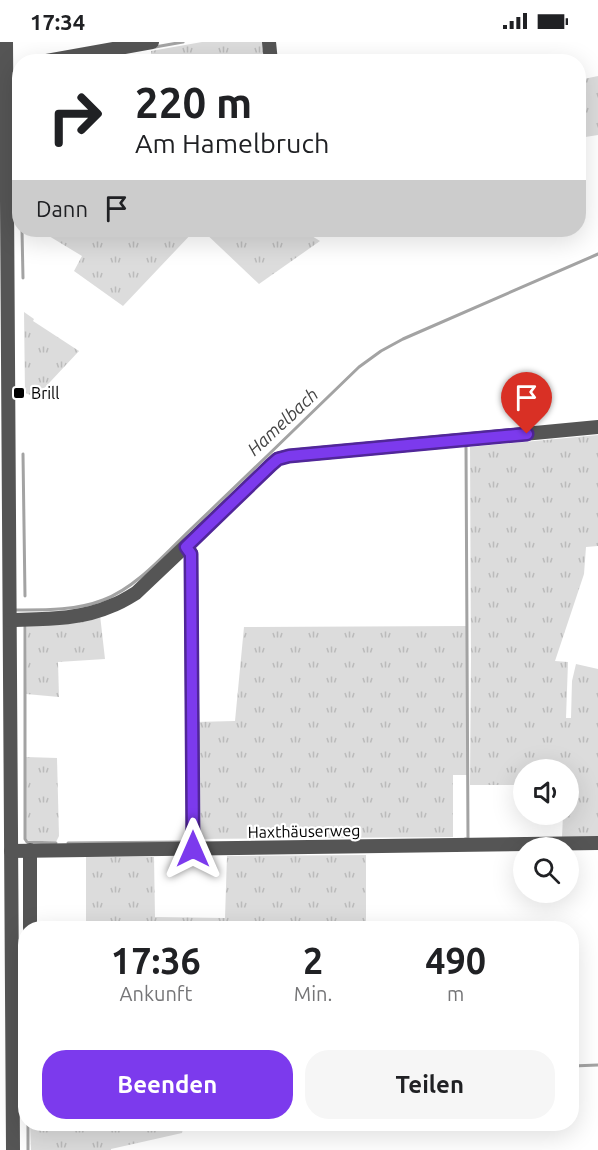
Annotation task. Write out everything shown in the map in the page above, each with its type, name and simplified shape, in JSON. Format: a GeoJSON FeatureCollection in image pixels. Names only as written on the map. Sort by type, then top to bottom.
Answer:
{"type":"FeatureCollection","features":[{"type":"Feature","properties":{"kind":"street"},"geometry":{"type":"LineString","coordinates":[[6,42],[12,63]]}},
{"type":"Feature","properties":{"kind":"street"},"geometry":{"type":"LineString","coordinates":[[78,54],[119,45],[152,42]]}},
{"type":"Feature","properties":{"kind":"street"},"geometry":{"type":"LineString","coordinates":[[9,1145],[10,619],[6,598],[3,110],[12,70]]}},
{"type":"Feature","properties":{"kind":"street"},"geometry":{"type":"LineString","coordinates":[[10,619],[50,619],[73,616],[110,607],[136,593],[278,459],[289,456],[598,427]]}},
{"type":"Feature","properties":{"kind":"street"},"geometry":{"type":"LineString","coordinates":[[186,547],[191,554],[193,849]]}},
{"type":"Feature","properties":{"kind":"street","name":"Haxthäuserweg"},"geometry":{"type":"LineString","coordinates":[[11,851],[598,843]]}},
{"type":"Feature","properties":{"kind":"street"},"geometry":{"type":"LineString","coordinates":[[30,850],[30,921]]}},
{"type":"Feature","properties":{"kind":"green space"},"geometry":{"type":"Polygon","coordinates":[[[202,42],[264,42],[266,54],[151,54],[151,51],[202,42]]]}},
{"type":"Feature","properties":{"kind":"green space"},"geometry":{"type":"Polygon","coordinates":[[[598,76],[598,135],[586,137],[586,79],[598,76]]]}},
{"type":"Feature","properties":{"kind":"green space"},"geometry":{"type":"Polygon","coordinates":[[[51,237],[188,237],[123,306],[74,271],[82,256],[51,237]]]}},
{"type":"Feature","properties":{"kind":"green space"},"geometry":{"type":"Polygon","coordinates":[[[209,237],[313,237],[320,241],[259,284],[209,237]]]}},
{"type":"Feature","properties":{"kind":"green space"},"geometry":{"type":"Polygon","coordinates":[[[24,312],[34,319],[33,321],[79,351],[36,397],[25,393],[24,312]]]}},
{"type":"Feature","properties":{"kind":"green space"},"geometry":{"type":"Polygon","coordinates":[[[598,435],[598,546],[586,547],[584,574],[555,661],[568,662],[566,718],[571,718],[572,681],[576,664],[598,669],[598,837],[562,837],[563,825],[579,825],[579,759],[513,759],[513,785],[470,785],[470,447],[598,435]]]}},
{"type":"Feature","properties":{"kind":"green space"},"geometry":{"type":"Polygon","coordinates":[[[100,615],[105,659],[58,662],[59,697],[26,694],[27,624],[100,615]]]}},
{"type":"Feature","properties":{"kind":"green space"},"geometry":{"type":"Polygon","coordinates":[[[466,626],[467,775],[453,775],[453,837],[198,839],[195,722],[235,721],[244,627],[466,626]]]}},
{"type":"Feature","properties":{"kind":"green space"},"geometry":{"type":"Polygon","coordinates":[[[26,757],[57,758],[59,836],[56,842],[26,840],[26,757]]]}},
{"type":"Feature","properties":{"kind":"green space"},"geometry":{"type":"Polygon","coordinates":[[[366,855],[366,921],[86,921],[86,857],[154,857],[155,917],[225,918],[227,856],[366,855]]]}},
{"type":"Feature","properties":{"kind":"green space"},"geometry":{"type":"Polygon","coordinates":[[[30,1131],[182,1131],[182,1133],[111,1150],[31,1150],[30,1131]]]}},
{"type":"Feature","properties":{"kind":"waterway"},"geometry":{"type":"LineString","coordinates":[[155,47],[183,42]]}},
{"type":"Feature","properties":{"kind":"waterway"},"geometry":{"type":"LineString","coordinates":[[22,237],[23,278]]}},
{"type":"Feature","properties":{"kind":"waterway","name":"Hamelbach"},"geometry":{"type":"LineString","coordinates":[[13,610],[47,610],[92,604],[127,587],[150,569],[359,367],[381,351],[403,339],[598,254]]}},
{"type":"Feature","properties":{"kind":"waterway"},"geometry":{"type":"LineString","coordinates":[[465,839],[468,839],[466,445]]}},
{"type":"Feature","properties":{"kind":"waterway"},"geometry":{"type":"LineString","coordinates":[[23,454],[25,596]]}},
{"type":"Feature","properties":{"kind":"waterway"},"geometry":{"type":"LineString","coordinates":[[25,625],[25,839],[27,842],[56,843]]}},
{"type":"Feature","properties":{"kind":"waterway"},"geometry":{"type":"LineString","coordinates":[[68,843],[184,842]]}},
{"type":"Feature","properties":{"kind":"waterway"},"geometry":{"type":"LineString","coordinates":[[579,1066],[598,1065]]}},
{"type":"Feature","properties":{"kind":"waterway"},"geometry":{"type":"LineString","coordinates":[[28,1131],[28,1150]]}},
{"type":"Feature","properties":{"kind":"place","name":"Brill"},"geometry":{"type":"Point","coordinates":[19,393]}},
{"type":"Feature","properties":{"kind":"route"},"geometry":{"type":"LineString","coordinates":[[193,849],[191,554],[186,547],[278,459],[289,456],[527,434]]}}]}
